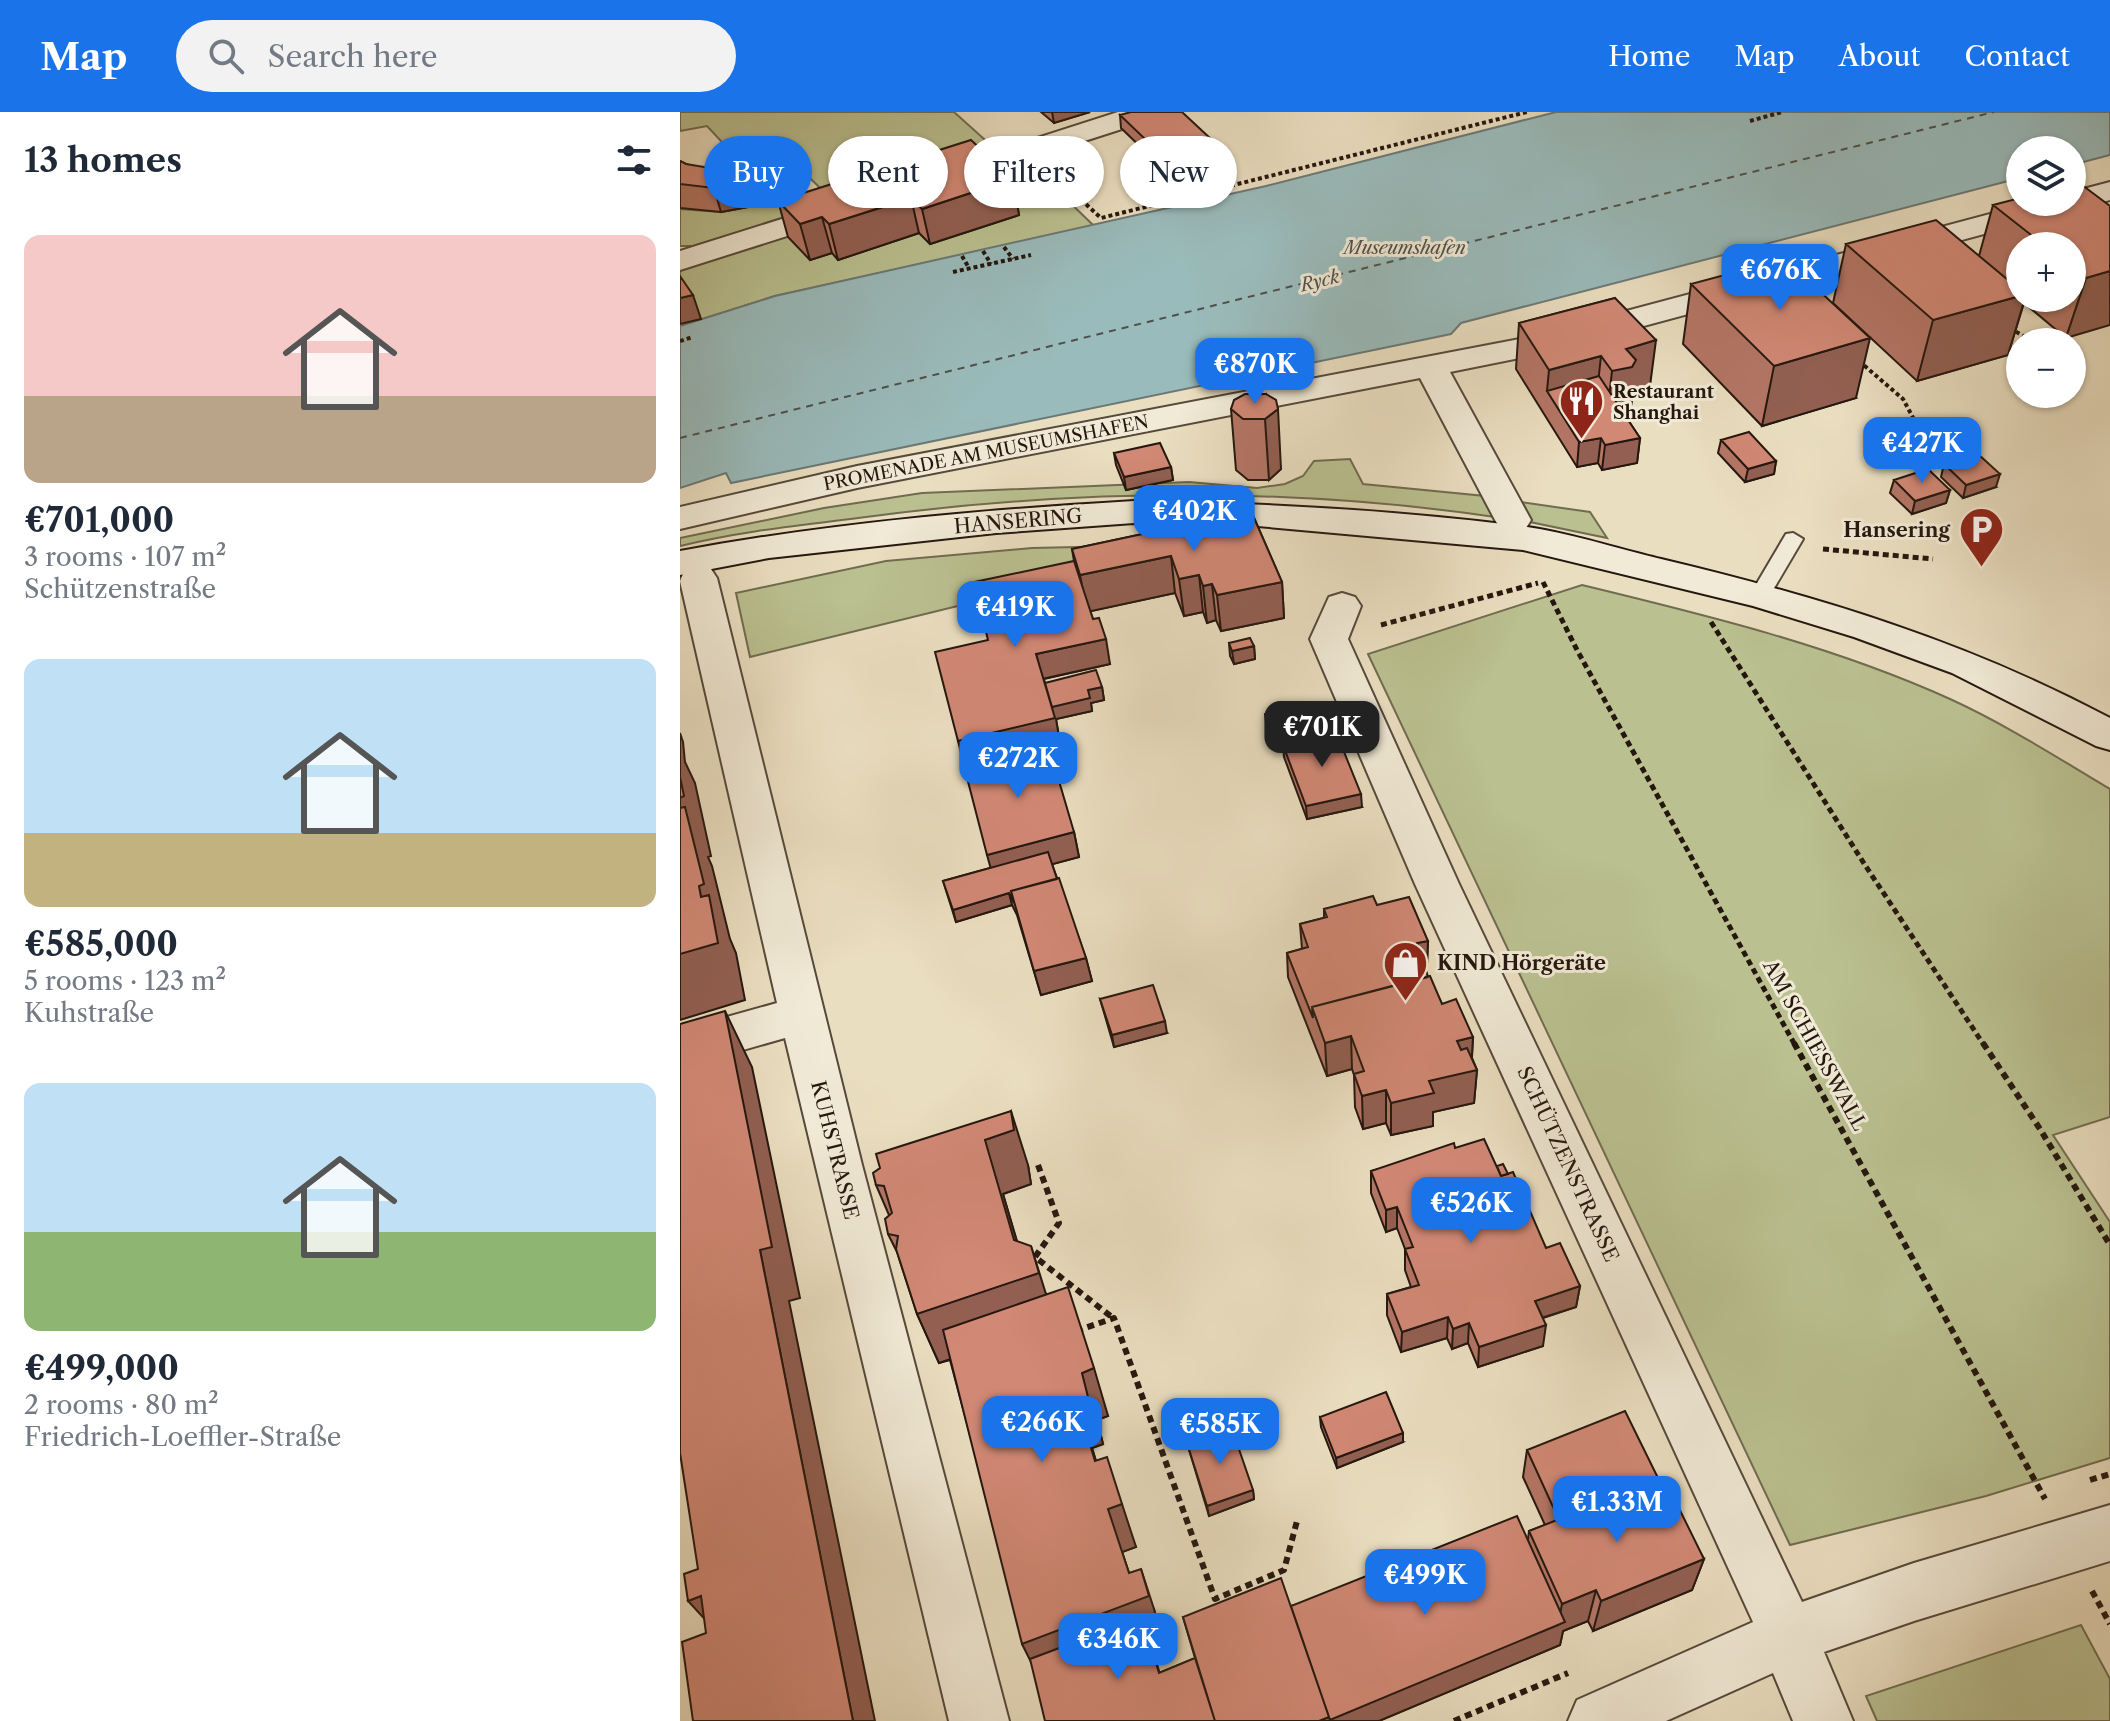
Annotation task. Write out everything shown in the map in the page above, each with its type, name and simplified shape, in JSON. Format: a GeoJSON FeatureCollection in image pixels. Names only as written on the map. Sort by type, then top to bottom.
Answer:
{"type":"FeatureCollection","features":[{"type":"Feature","properties":{"kind":"street"},"geometry":{"type":"LineString","coordinates":[[1073,136],[1146,112]]}},
{"type":"Feature","properties":{"kind":"street","name":"PROMENADE AM MUSEUMSHAFEN"},"geometry":{"type":"LineString","coordinates":[[2086,198],[2110,191]]}},
{"type":"Feature","properties":{"kind":"street"},"geometry":{"type":"LineString","coordinates":[[680,261],[847,208]]}},
{"type":"Feature","properties":{"kind":"street","name":"PROMENADE AM MUSEUMSHAFEN"},"geometry":{"type":"LineString","coordinates":[[680,518],[857,477],[1528,347],[2019,216]]}},
{"type":"Feature","properties":{"kind":"street"},"geometry":{"type":"LineString","coordinates":[[1431,367],[1513,520]]}},
{"type":"Feature","properties":{"kind":"street","name":"HANSERING"},"geometry":{"type":"LineString","coordinates":[[686,574],[849,538],[1012,520],[1134,512],[1246,514],[1523,538],[1760,595],[1868,628],[1966,664],[2110,736]]}},
{"type":"Feature","properties":{"kind":"street","name":"KUHSTRASSE"},"geometry":{"type":"LineString","coordinates":[[686,574],[979,1721]]}},
{"type":"Feature","properties":{"kind":"street","name":"SCHÜTZENSTRASSE"},"geometry":{"type":"LineString","coordinates":[[1336,623],[1437,884],[1788,1636],[1823,1721]]}},
{"type":"Feature","properties":{"kind":"street"},"geometry":{"type":"LineString","coordinates":[[680,1049],[801,1015]]}},
{"type":"Feature","properties":{"kind":"street"},"geometry":{"type":"LineString","coordinates":[[1598,1721],[1788,1636],[1914,1592],[2110,1533]]}},
{"type":"Feature","properties":{"kind":"lane"},"geometry":{"type":"LineString","coordinates":[[1760,595],[1789,545]]}},
{"type":"Feature","properties":{"kind":"path"},"geometry":{"type":"LineString","coordinates":[[1090,208],[1101,218],[1527,112]]}},
{"type":"Feature","properties":{"kind":"path"},"geometry":{"type":"LineString","coordinates":[[1750,121],[1782,112]]}},
{"type":"Feature","properties":{"kind":"path"},"geometry":{"type":"LineString","coordinates":[[1004,247],[1013,259]]}},
{"type":"Feature","properties":{"kind":"path"},"geometry":{"type":"LineString","coordinates":[[983,251],[991,264]]}},
{"type":"Feature","properties":{"kind":"path"},"geometry":{"type":"LineString","coordinates":[[953,272],[1031,255]]}},
{"type":"Feature","properties":{"kind":"path"},"geometry":{"type":"LineString","coordinates":[[962,256],[969,268]]}},
{"type":"Feature","properties":{"kind":"path"},"geometry":{"type":"LineString","coordinates":[[2001,321],[2012,328]]}},
{"type":"Feature","properties":{"kind":"path"},"geometry":{"type":"LineString","coordinates":[[680,341],[693,337]]}},
{"type":"Feature","properties":{"kind":"path"},"geometry":{"type":"LineString","coordinates":[[1852,356],[1884,379],[1903,399],[1924,438]]}},
{"type":"Feature","properties":{"kind":"path"},"geometry":{"type":"LineString","coordinates":[[1789,545],[1933,559]]}},
{"type":"Feature","properties":{"kind":"path"},"geometry":{"type":"LineString","coordinates":[[1336,623],[1543,581]]}},
{"type":"Feature","properties":{"kind":"path","name":"AM SCHIESSWALL"},"geometry":{"type":"LineString","coordinates":[[1551,599],[2050,1507]]}},
{"type":"Feature","properties":{"kind":"path"},"geometry":{"type":"LineString","coordinates":[[1710,620],[1865,865],[2040,1129],[2110,1245]]}},
{"type":"Feature","properties":{"kind":"path"},"geometry":{"type":"LineString","coordinates":[[1038,1165],[1059,1223],[1035,1257],[1114,1318],[1215,1599],[1284,1570],[1297,1521]]}},
{"type":"Feature","properties":{"kind":"path"},"geometry":{"type":"LineString","coordinates":[[1070,1333],[1114,1318]]}},
{"type":"Feature","properties":{"kind":"path"},"geometry":{"type":"LineString","coordinates":[[2089,1585],[2110,1624]]}},
{"type":"Feature","properties":{"kind":"green space"},"geometry":{"type":"Polygon","coordinates":[[[680,112],[954,112],[981,136],[964,136],[964,157],[948,162],[948,136],[828,136],[828,196],[812,180],[812,136],[716,136],[707,126],[680,131],[680,112]]]}},
{"type":"Feature","properties":{"kind":"green space"},"geometry":{"type":"Polygon","coordinates":[[[964,179],[964,208],[1075,208],[1094,226],[775,296],[680,326],[680,270],[873,208],[948,208],[948,184],[964,179]]]}},
{"type":"Feature","properties":{"kind":"green space"},"geometry":{"type":"Polygon","coordinates":[[[742,208],[790,208],[796,214],[693,246],[680,246],[680,209],[721,212],[742,208]]]}},
{"type":"Feature","properties":{"kind":"green space"},"geometry":{"type":"Polygon","coordinates":[[[1350,459],[1363,484],[1485,496],[1495,517],[1416,507],[1259,496],[1102,497],[945,508],[772,529],[680,546],[680,538],[824,508],[922,493],[1189,482],[1257,488],[1285,484],[1303,476],[1314,461],[1350,459]]]}},
{"type":"Feature","properties":{"kind":"green space"},"geometry":{"type":"Polygon","coordinates":[[[1520,502],[1590,512],[1607,538],[1530,522],[1520,502]]]}},
{"type":"Feature","properties":{"kind":"green space"},"geometry":{"type":"Polygon","coordinates":[[[1259,543],[974,602],[750,657],[736,593],[886,561],[1032,548],[1259,543]]]}},
{"type":"Feature","properties":{"kind":"green space"},"geometry":{"type":"Polygon","coordinates":[[[1582,585],[1769,633],[1906,680],[1991,719],[2110,789],[2110,1117],[2053,1135],[2110,1222],[2110,1458],[1986,1496],[1790,1545],[1368,654],[1582,585]]]}},
{"type":"Feature","properties":{"kind":"green space"},"geometry":{"type":"Polygon","coordinates":[[[2081,1625],[2110,1679],[2110,1721],[1877,1721],[1866,1696],[2081,1625]]]}},
{"type":"Feature","properties":{"kind":"water","name":"Museumshafen"},"geometry":{"type":"Polygon","coordinates":[[[1556,112],[2110,112],[2110,155],[2086,161],[2086,136],[2006,136],[2006,182],[1461,323],[1451,334],[731,483],[726,473],[680,488],[680,326],[775,296],[1168,208],[1237,208],[1237,192],[1556,112]]]}},
{"type":"Feature","properties":{"kind":"building"},"geometry":{"type":"Polygon","coordinates":[[[1131,112],[1182,112],[1208,136],[1142,136],[1120,115],[1131,112]]]}},
{"type":"Feature","properties":{"kind":"building"},"geometry":{"type":"Polygon","coordinates":[[[964,142],[964,195],[948,200],[948,147],[964,142]]]}},
{"type":"Feature","properties":{"kind":"building"},"geometry":{"type":"Polygon","coordinates":[[[680,161],[704,167],[704,187],[680,184],[680,161]]]}},
{"type":"Feature","properties":{"kind":"building"},"geometry":{"type":"Polygon","coordinates":[[[828,185],[828,208],[879,208],[829,224],[822,217],[800,224],[785,208],[812,208],[812,190],[828,185]]]}},
{"type":"Feature","properties":{"kind":"building"},"geometry":{"type":"Polygon","coordinates":[[[2086,188],[2110,206],[2110,271],[2086,278],[2086,232],[2027,232],[2007,216],[2086,216],[2086,188]]]}},
{"type":"Feature","properties":{"kind":"building"},"geometry":{"type":"Polygon","coordinates":[[[2006,202],[2006,215],[1993,205],[2006,202]]]}},
{"type":"Feature","properties":{"kind":"building"},"geometry":{"type":"Polygon","coordinates":[[[1936,220],[2006,278],[2006,300],[1933,320],[1846,244],[1936,220]]]}},
{"type":"Feature","properties":{"kind":"building"},"geometry":{"type":"Polygon","coordinates":[[[1785,259],[1870,338],[1774,366],[1691,284],[1785,259]]]}},
{"type":"Feature","properties":{"kind":"building"},"geometry":{"type":"Polygon","coordinates":[[[680,276],[693,295],[680,298],[680,276]]]}},
{"type":"Feature","properties":{"kind":"building"},"geometry":{"type":"Polygon","coordinates":[[[1615,298],[1656,340],[1626,349],[1636,360],[1632,367],[1612,371],[1601,356],[1549,370],[1519,323],[1615,298]]]}},
{"type":"Feature","properties":{"kind":"building"},"geometry":{"type":"Polygon","coordinates":[[[1599,376],[1640,438],[1605,445],[1601,438],[1579,442],[1547,391],[1599,376]]]}},
{"type":"Feature","properties":{"kind":"building"},"geometry":{"type":"Polygon","coordinates":[[[1245,394],[1266,394],[1276,400],[1278,409],[1265,419],[1243,419],[1231,409],[1234,400],[1245,394]]]}},
{"type":"Feature","properties":{"kind":"building"},"geometry":{"type":"Polygon","coordinates":[[[1749,432],[1776,461],[1748,469],[1721,440],[1749,432]]]}},
{"type":"Feature","properties":{"kind":"building"},"geometry":{"type":"Polygon","coordinates":[[[1160,443],[1171,467],[1124,477],[1114,453],[1160,443]]]}},
{"type":"Feature","properties":{"kind":"building"},"geometry":{"type":"Polygon","coordinates":[[[1978,454],[2000,474],[1966,485],[1944,464],[1978,454]]]}},
{"type":"Feature","properties":{"kind":"building"},"geometry":{"type":"Polygon","coordinates":[[[1928,469],[1950,490],[1915,501],[1894,480],[1928,469]]]}},
{"type":"Feature","properties":{"kind":"building"},"geometry":{"type":"Polygon","coordinates":[[[1251,511],[1282,582],[1217,595],[1212,584],[1203,586],[1199,575],[1179,579],[1171,556],[1080,575],[1072,549],[1251,511]]]}},
{"type":"Feature","properties":{"kind":"building"},"geometry":{"type":"Polygon","coordinates":[[[1074,561],[1093,619],[1099,618],[1106,639],[1036,654],[1055,718],[958,741],[935,652],[988,640],[974,582],[1074,561]]]}},
{"type":"Feature","properties":{"kind":"building"},"geometry":{"type":"Polygon","coordinates":[[[1250,638],[1254,646],[1232,651],[1229,643],[1250,638]]]}},
{"type":"Feature","properties":{"kind":"building"},"geometry":{"type":"Polygon","coordinates":[[[1096,670],[1102,687],[1088,690],[1090,698],[1052,707],[1045,683],[1096,670]]]}},
{"type":"Feature","properties":{"kind":"building"},"geometry":{"type":"Polygon","coordinates":[[[1278,711],[1281,718],[1266,722],[1265,714],[1278,711]]]}},
{"type":"Feature","properties":{"kind":"building"},"geometry":{"type":"Polygon","coordinates":[[[1336,732],[1361,794],[1306,806],[1283,745],[1336,732]]]}},
{"type":"Feature","properties":{"kind":"building"},"geometry":{"type":"Polygon","coordinates":[[[1049,747],[1074,832],[987,855],[964,766],[1049,747]]]}},
{"type":"Feature","properties":{"kind":"building"},"geometry":{"type":"Polygon","coordinates":[[[680,777],[684,796],[680,798],[680,777]]]}},
{"type":"Feature","properties":{"kind":"building"},"geometry":{"type":"Polygon","coordinates":[[[685,807],[704,884],[699,886],[701,897],[709,895],[718,943],[680,954],[680,808],[685,807]]]}},
{"type":"Feature","properties":{"kind":"building"},"geometry":{"type":"Polygon","coordinates":[[[1048,852],[1057,879],[1011,891],[1014,903],[1009,893],[953,910],[943,881],[1048,852]]]}},
{"type":"Feature","properties":{"kind":"building"},"geometry":{"type":"Polygon","coordinates":[[[1059,878],[1086,958],[1034,971],[1011,891],[1059,878]]]}},
{"type":"Feature","properties":{"kind":"building"},"geometry":{"type":"Polygon","coordinates":[[[1373,896],[1377,905],[1409,897],[1428,941],[1417,943],[1428,977],[1312,1007],[1313,1018],[1287,953],[1308,947],[1300,924],[1327,917],[1324,909],[1373,896]]]}},
{"type":"Feature","properties":{"kind":"building"},"geometry":{"type":"Polygon","coordinates":[[[1430,976],[1442,1004],[1456,999],[1473,1037],[1457,1041],[1461,1050],[1467,1048],[1477,1070],[1429,1081],[1434,1093],[1391,1103],[1386,1090],[1362,1096],[1354,1074],[1364,1071],[1351,1036],[1325,1043],[1312,1007],[1430,976]]]}},
{"type":"Feature","properties":{"kind":"building"},"geometry":{"type":"Polygon","coordinates":[[[1153,985],[1165,1021],[1112,1035],[1100,999],[1153,985]]]}},
{"type":"Feature","properties":{"kind":"building"},"geometry":{"type":"Polygon","coordinates":[[[725,1011],[772,1247],[760,1250],[853,1721],[693,1721],[682,1642],[706,1633],[701,1596],[688,1601],[684,1574],[698,1569],[680,1453],[680,1024],[725,1011]]]}},
{"type":"Feature","properties":{"kind":"building"},"geometry":{"type":"Polygon","coordinates":[[[1011,1111],[1014,1130],[985,1140],[1014,1240],[1031,1246],[1039,1273],[917,1314],[896,1249],[898,1236],[888,1234],[885,1219],[892,1213],[884,1186],[876,1185],[873,1173],[880,1168],[876,1154],[1011,1111]]]}},
{"type":"Feature","properties":{"kind":"building"},"geometry":{"type":"Polygon","coordinates":[[[1484,1139],[1501,1176],[1513,1172],[1546,1248],[1560,1243],[1580,1286],[1535,1301],[1546,1325],[1479,1347],[1469,1323],[1453,1329],[1448,1317],[1402,1332],[1387,1294],[1419,1285],[1405,1249],[1413,1247],[1397,1207],[1386,1210],[1371,1171],[1454,1143],[1455,1148],[1484,1139]]]}},
{"type":"Feature","properties":{"kind":"building"},"geometry":{"type":"Polygon","coordinates":[[[1503,1164],[1508,1174],[1501,1176],[1497,1166],[1503,1164]]]}},
{"type":"Feature","properties":{"kind":"building"},"geometry":{"type":"Polygon","coordinates":[[[1068,1287],[1094,1368],[1082,1373],[1088,1397],[1077,1402],[1095,1461],[1107,1457],[1122,1504],[1108,1509],[1129,1573],[1141,1569],[1149,1596],[1022,1644],[943,1330],[1068,1287]]]}},
{"type":"Feature","properties":{"kind":"building"},"geometry":{"type":"Polygon","coordinates":[[[1386,1392],[1403,1433],[1336,1458],[1320,1417],[1386,1392]]]}},
{"type":"Feature","properties":{"kind":"building"},"geometry":{"type":"Polygon","coordinates":[[[1625,1411],[1659,1480],[1559,1520],[1527,1450],[1625,1411]]]}},
{"type":"Feature","properties":{"kind":"building"},"geometry":{"type":"Polygon","coordinates":[[[1231,1426],[1253,1490],[1207,1506],[1187,1443],[1231,1426]]]}},
{"type":"Feature","properties":{"kind":"building"},"geometry":{"type":"Polygon","coordinates":[[[1664,1478],[1704,1559],[1601,1601],[1596,1590],[1562,1604],[1529,1531],[1664,1478]]]}},
{"type":"Feature","properties":{"kind":"building"},"geometry":{"type":"Polygon","coordinates":[[[1517,1516],[1565,1622],[1330,1720],[1291,1606],[1517,1516]]]}},
{"type":"Feature","properties":{"kind":"building"},"geometry":{"type":"Polygon","coordinates":[[[1281,1578],[1329,1717],[1319,1721],[1215,1721],[1183,1617],[1281,1578]]]}},
{"type":"Feature","properties":{"kind":"building"},"geometry":{"type":"Polygon","coordinates":[[[1142,1617],[1159,1673],[1195,1658],[1215,1721],[1045,1721],[1030,1659],[1142,1617]]]}},
{"type":"Feature","properties":{"kind":"ferry route"},"geometry":{"type":"LineString","coordinates":[[680,438],[1994,112]]}},
{"type":"Feature","properties":{"kind":"place","name":"Restaurant Shanghai"},"geometry":{"type":"Point","coordinates":[1582,441]}},
{"type":"Feature","properties":{"kind":"place","name":"Hansering"},"geometry":{"type":"Point","coordinates":[1981,569]}},
{"type":"Feature","properties":{"kind":"place","name":"KIND Hörgeräte"},"geometry":{"type":"Point","coordinates":[1406,1002]}},
{"type":"Feature","properties":{"kind":"water label","name":"Ryck"},"geometry":{"type":"Point","coordinates":[1320,281]}}]}
